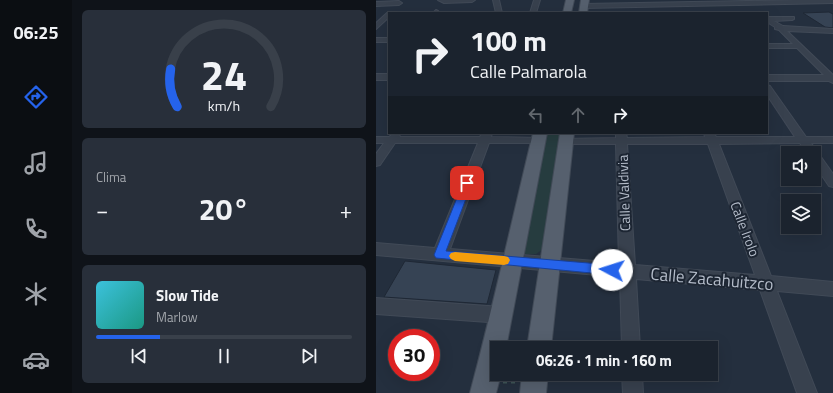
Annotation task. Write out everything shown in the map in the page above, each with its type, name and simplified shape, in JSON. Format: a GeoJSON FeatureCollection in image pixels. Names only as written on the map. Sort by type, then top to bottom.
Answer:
{"type":"FeatureCollection","features":[{"type":"Feature","properties":{"kind":"main road"},"geometry":{"type":"LineString","coordinates":[[567,12],[570,0]]}},
{"type":"Feature","properties":{"kind":"main road"},"geometry":{"type":"LineString","coordinates":[[485,387],[502,315],[539,137]]}},
{"type":"Feature","properties":{"kind":"main road"},"geometry":{"type":"LineString","coordinates":[[540,341],[566,137]]}},
{"type":"Feature","properties":{"kind":"street"},"geometry":{"type":"LineString","coordinates":[[441,0],[472,0]]}},
{"type":"Feature","properties":{"kind":"street"},"geometry":{"type":"LineString","coordinates":[[496,0],[499,12]]}},
{"type":"Feature","properties":{"kind":"street"},"geometry":{"type":"LineString","coordinates":[[533,12],[537,0]]}},
{"type":"Feature","properties":{"kind":"street"},"geometry":{"type":"LineString","coordinates":[[584,6],[601,3],[636,2],[666,2],[684,4],[740,1],[833,0]]}},
{"type":"Feature","properties":{"kind":"street"},"geometry":{"type":"LineString","coordinates":[[740,1],[753,10]]}},
{"type":"Feature","properties":{"kind":"street"},"geometry":{"type":"LineString","coordinates":[[376,4],[401,2]]}},
{"type":"Feature","properties":{"kind":"street"},"geometry":{"type":"LineString","coordinates":[[390,12],[401,2]]}},
{"type":"Feature","properties":{"kind":"street"},"geometry":{"type":"LineString","coordinates":[[684,4],[691,12]]}},
{"type":"Feature","properties":{"kind":"street"},"geometry":{"type":"LineString","coordinates":[[376,27],[388,14]]}},
{"type":"Feature","properties":{"kind":"street"},"geometry":{"type":"LineString","coordinates":[[768,19],[792,18]]}},
{"type":"Feature","properties":{"kind":"street"},"geometry":{"type":"LineString","coordinates":[[768,20],[781,28],[832,78]]}},
{"type":"Feature","properties":{"kind":"street"},"geometry":{"type":"LineString","coordinates":[[768,27],[833,31]]}},
{"type":"Feature","properties":{"kind":"street"},"geometry":{"type":"LineString","coordinates":[[376,40],[388,40]]}},
{"type":"Feature","properties":{"kind":"street"},"geometry":{"type":"LineString","coordinates":[[768,46],[799,46]]}},
{"type":"Feature","properties":{"kind":"street"},"geometry":{"type":"LineString","coordinates":[[376,78],[388,78]]}},
{"type":"Feature","properties":{"kind":"street"},"geometry":{"type":"LineString","coordinates":[[768,78],[832,78]]}},
{"type":"Feature","properties":{"kind":"street"},"geometry":{"type":"LineString","coordinates":[[768,89],[808,146]]}},
{"type":"Feature","properties":{"kind":"street"},"geometry":{"type":"LineString","coordinates":[[376,162],[395,137]]}},
{"type":"Feature","properties":{"kind":"street"},"geometry":{"type":"LineString","coordinates":[[376,140],[395,137],[539,137]]}},
{"type":"Feature","properties":{"kind":"street"},"geometry":{"type":"LineString","coordinates":[[440,255],[485,137]]}},
{"type":"Feature","properties":{"kind":"street"},"geometry":{"type":"LineString","coordinates":[[566,137],[710,137],[833,140]]}},
{"type":"Feature","properties":{"kind":"street","name":"Calle Valdivia"},"geometry":{"type":"LineString","coordinates":[[621,137],[631,341]]}},
{"type":"Feature","properties":{"kind":"street","name":"Calle Irolo"},"geometry":{"type":"LineString","coordinates":[[710,137],[807,393]]}},
{"type":"Feature","properties":{"kind":"street"},"geometry":{"type":"LineString","coordinates":[[821,166],[833,183]]}},
{"type":"Feature","properties":{"kind":"street","name":"Calle Zacahuitzco"},"geometry":{"type":"LineString","coordinates":[[376,249],[833,289]]}},
{"type":"Feature","properties":{"kind":"street"},"geometry":{"type":"LineString","coordinates":[[376,306],[502,315]]}},
{"type":"Feature","properties":{"kind":"street"},"geometry":{"type":"LineString","coordinates":[[633,381],[634,393]]}},
{"type":"Feature","properties":{"kind":"path"},"geometry":{"type":"LineString","coordinates":[[485,387],[534,383]]}},
{"type":"Feature","properties":{"kind":"green space"},"geometry":{"type":"Polygon","coordinates":[[[546,134],[562,134],[543,249],[536,254],[525,254],[523,242],[546,134]]]}},
{"type":"Feature","properties":{"kind":"building"},"geometry":{"type":"Polygon","coordinates":[[[829,12],[833,14],[833,28],[825,27],[803,13],[829,12]]]}},
{"type":"Feature","properties":{"kind":"building"},"geometry":{"type":"Polygon","coordinates":[[[405,261],[496,270],[487,304],[384,297],[405,261]]]}},
{"type":"Feature","properties":{"kind":"slow traffic"},"geometry":{"type":"LineString","coordinates":[[455,256],[504,260]]}},
{"type":"Feature","properties":{"kind":"route"},"geometry":{"type":"LineString","coordinates":[[467,183],[440,255],[612,270]]}}]}
